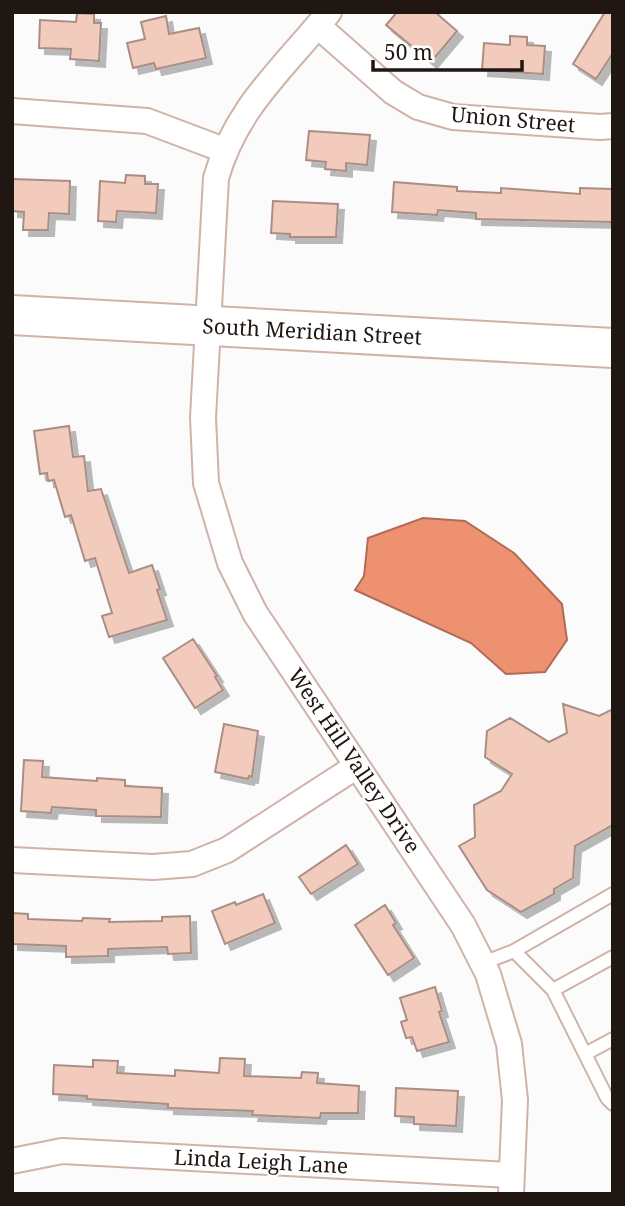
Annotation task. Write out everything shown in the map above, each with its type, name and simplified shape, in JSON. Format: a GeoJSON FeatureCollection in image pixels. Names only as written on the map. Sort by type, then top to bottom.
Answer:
{"type":"FeatureCollection","features":[{"type":"Feature","properties":{"kind":"main road","name":"South Meridian Street"},"geometry":{"type":"LineString","coordinates":[[12,315],[613,348]]}},
{"type":"Feature","properties":{"kind":"street","name":"Union Street"},"geometry":{"type":"LineString","coordinates":[[323,19],[393,92],[418,107],[453,117],[613,126]]}},
{"type":"Feature","properties":{"kind":"street","name":"West Hill Valley Drive"},"geometry":{"type":"LineString","coordinates":[[323,19],[251,103],[224,150],[216,178],[203,418],[206,482],[230,563],[255,613],[463,925],[488,974],[509,1045],[515,1100],[511,1184]]}},
{"type":"Feature","properties":{"kind":"street"},"geometry":{"type":"LineString","coordinates":[[12,111],[147,121],[224,150]]}},
{"type":"Feature","properties":{"kind":"street"},"geometry":{"type":"LineString","coordinates":[[12,860],[153,867],[192,864],[227,850],[357,766]]}},
{"type":"Feature","properties":{"kind":"street","name":"Linda Leigh Lane"},"geometry":{"type":"LineString","coordinates":[[12,1161],[62,1151],[511,1184]]}},
{"type":"Feature","properties":{"kind":"lane"},"geometry":{"type":"LineString","coordinates":[[482,962],[514,951],[613,894]]}},
{"type":"Feature","properties":{"kind":"lane"},"geometry":{"type":"LineString","coordinates":[[514,951],[553,990],[607,1098],[613,1104]]}},
{"type":"Feature","properties":{"kind":"lane"},"geometry":{"type":"LineString","coordinates":[[553,990],[613,957]]}},
{"type":"Feature","properties":{"kind":"lane"},"geometry":{"type":"LineString","coordinates":[[585,1054],[613,1040]]}},
{"type":"Feature","properties":{"kind":"shaded area"},"geometry":{"type":"Polygon","coordinates":[[[423,518],[465,521],[514,553],[562,604],[567,640],[545,672],[506,674],[471,643],[355,590],[364,576],[368,538],[423,518]]]}},
{"type":"Feature","properties":{"kind":"building"},"geometry":{"type":"Polygon","coordinates":[[[397,12],[435,12],[457,31],[431,62],[386,25],[397,12]]]}},
{"type":"Feature","properties":{"kind":"building"},"geometry":{"type":"Polygon","coordinates":[[[605,12],[613,12],[613,53],[596,79],[573,64],[605,12]]]}},
{"type":"Feature","properties":{"kind":"building"},"geometry":{"type":"Polygon","coordinates":[[[77,13],[94,14],[94,23],[101,23],[99,61],[70,59],[71,49],[39,48],[40,20],[76,22],[77,13]]]}},
{"type":"Feature","properties":{"kind":"building"},"geometry":{"type":"Polygon","coordinates":[[[166,16],[169,34],[199,28],[206,58],[156,69],[154,63],[133,68],[127,43],[145,39],[141,22],[166,16]]]}},
{"type":"Feature","properties":{"kind":"building"},"geometry":{"type":"Polygon","coordinates":[[[510,36],[527,37],[527,45],[545,46],[543,74],[482,70],[484,43],[510,45],[510,36]]]}},
{"type":"Feature","properties":{"kind":"building"},"geometry":{"type":"Polygon","coordinates":[[[309,131],[370,135],[367,165],[346,163],[346,171],[325,169],[326,162],[306,160],[309,131]]]}},
{"type":"Feature","properties":{"kind":"building"},"geometry":{"type":"Polygon","coordinates":[[[126,175],[145,176],[145,184],[158,184],[156,213],[117,211],[116,222],[98,221],[100,181],[125,183],[126,175]]]}},
{"type":"Feature","properties":{"kind":"building"},"geometry":{"type":"Polygon","coordinates":[[[12,179],[70,181],[69,214],[49,213],[48,230],[23,230],[24,212],[12,211],[12,179]]]}},
{"type":"Feature","properties":{"kind":"building"},"geometry":{"type":"Polygon","coordinates":[[[394,182],[457,187],[457,191],[501,193],[501,188],[580,194],[580,188],[613,189],[613,222],[476,219],[476,213],[438,210],[437,215],[392,212],[394,182]]]}},
{"type":"Feature","properties":{"kind":"building"},"geometry":{"type":"Polygon","coordinates":[[[273,201],[338,204],[336,237],[290,237],[290,234],[271,233],[273,201]]]}},
{"type":"Feature","properties":{"kind":"building"},"geometry":{"type":"Polygon","coordinates":[[[69,426],[73,457],[84,456],[88,491],[101,489],[129,573],[152,565],[167,620],[109,637],[102,616],[112,613],[95,558],[85,561],[71,515],[65,517],[54,480],[48,481],[47,473],[40,474],[34,431],[69,426]]]}},
{"type":"Feature","properties":{"kind":"building"},"geometry":{"type":"Polygon","coordinates":[[[193,639],[223,690],[195,708],[163,658],[193,639]]]}},
{"type":"Feature","properties":{"kind":"building"},"geometry":{"type":"Polygon","coordinates":[[[563,704],[599,716],[613,709],[613,825],[575,846],[573,878],[554,889],[554,894],[521,912],[487,890],[459,846],[475,837],[474,805],[501,791],[512,774],[485,757],[487,731],[510,718],[549,742],[567,733],[563,704]]]}},
{"type":"Feature","properties":{"kind":"building"},"geometry":{"type":"Polygon","coordinates":[[[224,724],[258,731],[252,777],[249,776],[248,779],[215,772],[224,724]]]}},
{"type":"Feature","properties":{"kind":"building"},"geometry":{"type":"Polygon","coordinates":[[[24,760],[43,761],[42,777],[125,780],[125,786],[162,788],[161,817],[96,816],[96,810],[52,807],[51,813],[21,811],[24,760]]]}},
{"type":"Feature","properties":{"kind":"building"},"geometry":{"type":"Polygon","coordinates":[[[346,845],[358,864],[311,894],[299,877],[346,845]]]}},
{"type":"Feature","properties":{"kind":"building"},"geometry":{"type":"Polygon","coordinates":[[[263,894],[275,923],[225,944],[212,911],[263,894]]]}},
{"type":"Feature","properties":{"kind":"building"},"geometry":{"type":"Polygon","coordinates":[[[385,905],[396,923],[393,925],[414,958],[388,975],[355,925],[385,905]]]}},
{"type":"Feature","properties":{"kind":"building"},"geometry":{"type":"Polygon","coordinates":[[[12,913],[28,914],[28,919],[110,919],[109,922],[162,921],[162,917],[190,916],[191,953],[168,954],[167,947],[108,949],[108,956],[66,957],[66,946],[12,944],[12,913]]]}},
{"type":"Feature","properties":{"kind":"building"},"geometry":{"type":"Polygon","coordinates":[[[435,987],[442,1011],[439,1012],[449,1042],[417,1051],[412,1037],[406,1038],[401,1022],[407,1020],[400,998],[435,987]]]}},
{"type":"Feature","properties":{"kind":"building"},"geometry":{"type":"Polygon","coordinates":[[[220,1058],[245,1059],[244,1076],[301,1078],[302,1072],[318,1073],[317,1083],[359,1086],[358,1113],[321,1113],[320,1118],[252,1115],[253,1111],[168,1108],[168,1104],[53,1094],[54,1065],[93,1067],[93,1060],[118,1061],[117,1073],[175,1076],[175,1070],[219,1073],[220,1058]]]}},
{"type":"Feature","properties":{"kind":"building"},"geometry":{"type":"Polygon","coordinates":[[[396,1088],[458,1091],[456,1126],[414,1124],[414,1117],[395,1116],[396,1088]]]}}]}
